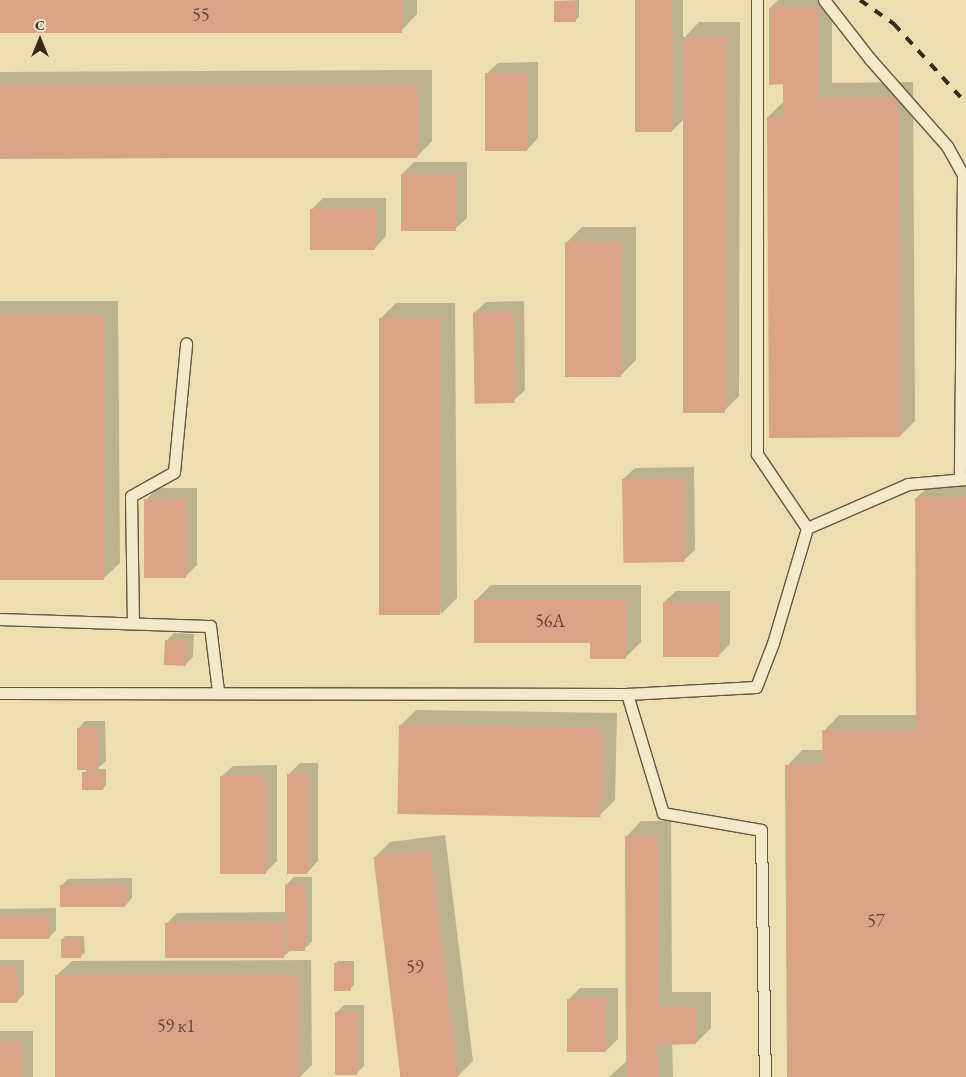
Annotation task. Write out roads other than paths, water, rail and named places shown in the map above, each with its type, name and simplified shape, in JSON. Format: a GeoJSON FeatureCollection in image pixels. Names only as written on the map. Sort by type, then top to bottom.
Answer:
{"type":"FeatureCollection","features":[{"type":"Feature","properties":{"kind":"lane"},"geometry":{"type":"LineString","coordinates":[[758,0],[757,454],[807,528]]}},
{"type":"Feature","properties":{"kind":"lane"},"geometry":{"type":"LineString","coordinates":[[0,693],[627,694],[756,687],[773,643],[807,528],[908,484],[963,479],[963,175],[947,146],[870,59],[824,0]]}},
{"type":"Feature","properties":{"kind":"lane"},"geometry":{"type":"LineString","coordinates":[[133,623],[131,496],[174,472],[186,344]]}},
{"type":"Feature","properties":{"kind":"lane"},"geometry":{"type":"LineString","coordinates":[[0,619],[210,626],[218,692]]}},
{"type":"Feature","properties":{"kind":"lane"},"geometry":{"type":"LineString","coordinates":[[627,694],[663,813],[761,830],[765,1077]]}},
{"type":"Feature","properties":{"kind":"railway"},"geometry":{"type":"LineString","coordinates":[[860,0],[894,24],[966,103]]}}]}
